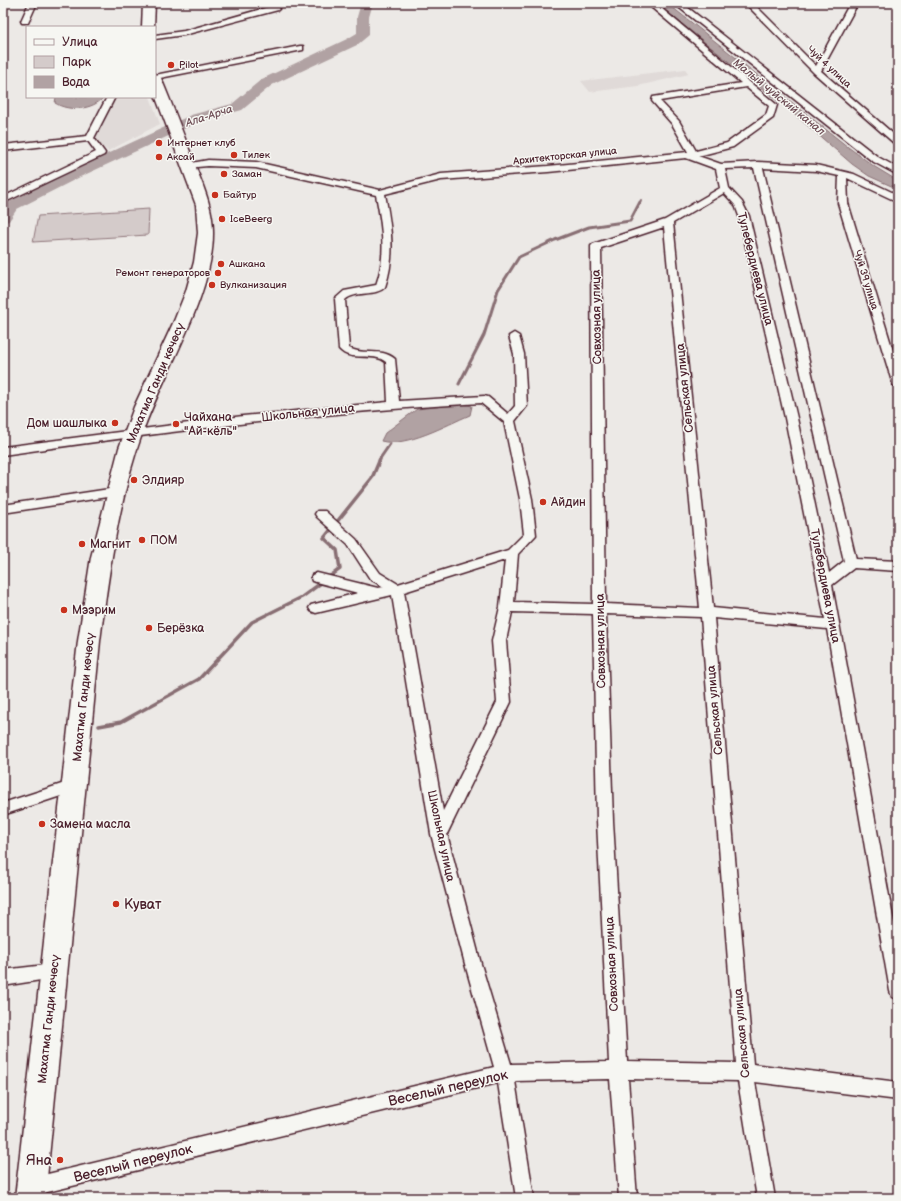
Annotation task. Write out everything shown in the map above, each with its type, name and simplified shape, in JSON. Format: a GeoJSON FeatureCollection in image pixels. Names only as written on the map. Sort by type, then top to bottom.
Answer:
{"type":"FeatureCollection","features":[{"type":"Feature","properties":{"kind":"main road"},"geometry":{"type":"LineString","coordinates":[[148,26],[149,3]]}},
{"type":"Feature","properties":{"kind":"main road","name":"Махатма Ганди көчөсү"},"geometry":{"type":"LineString","coordinates":[[30,1193],[89,640],[101,558],[116,492],[133,432],[192,295],[201,263],[206,220],[189,166],[156,80]]}},
{"type":"Feature","properties":{"kind":"street"},"geometry":{"type":"LineString","coordinates":[[25,21],[33,3]]}},
{"type":"Feature","properties":{"kind":"street"},"geometry":{"type":"LineString","coordinates":[[156,37],[184,33],[275,8],[280,3]]}},
{"type":"Feature","properties":{"kind":"street"},"geometry":{"type":"LineString","coordinates":[[677,3],[875,159],[898,172]]}},
{"type":"Feature","properties":{"kind":"street","name":"Архитекторская улица"},"geometry":{"type":"LineString","coordinates":[[189,166],[208,163],[256,165],[284,170],[380,193],[441,177],[548,169],[705,153],[730,144],[770,116],[773,105],[655,8],[677,3]]}},
{"type":"Feature","properties":{"kind":"street","name":"Чуй 4 улица"},"geometry":{"type":"LineString","coordinates":[[749,3],[817,71],[898,142]]}},
{"type":"Feature","properties":{"kind":"street"},"geometry":{"type":"LineString","coordinates":[[817,71],[854,3]]}},
{"type":"Feature","properties":{"kind":"street"},"geometry":{"type":"LineString","coordinates":[[156,77],[300,48]]}},
{"type":"Feature","properties":{"kind":"street"},"geometry":{"type":"LineString","coordinates":[[747,84],[656,99],[656,101],[676,123],[688,154],[720,167],[758,165],[816,168],[843,174],[898,199]]}},
{"type":"Feature","properties":{"kind":"street"},"geometry":{"type":"LineString","coordinates":[[90,138],[110,98]]}},
{"type":"Feature","properties":{"kind":"street"},"geometry":{"type":"LineString","coordinates":[[3,148],[90,138]]}},
{"type":"Feature","properties":{"kind":"street"},"geometry":{"type":"LineString","coordinates":[[3,200],[101,153],[90,138]]}},
{"type":"Feature","properties":{"kind":"street"},"geometry":{"type":"LineString","coordinates":[[758,165],[851,563]]}},
{"type":"Feature","properties":{"kind":"street"},"geometry":{"type":"LineString","coordinates":[[720,167],[725,189]]}},
{"type":"Feature","properties":{"kind":"street","name":"Чуй 39 улица"},"geometry":{"type":"LineString","coordinates":[[843,174],[843,203],[898,385]]}},
{"type":"Feature","properties":{"kind":"street","name":"Совхозная улица"},"geometry":{"type":"LineString","coordinates":[[628,1198],[618,1070],[605,820],[600,610],[596,246],[668,222],[725,189]]}},
{"type":"Feature","properties":{"kind":"street","name":"Тулебердиева улица"},"geometry":{"type":"LineString","coordinates":[[725,189],[739,204],[744,216],[791,418],[833,625],[898,991]]}},
{"type":"Feature","properties":{"kind":"street"},"geometry":{"type":"LineString","coordinates":[[380,193],[388,232],[384,278],[380,287],[369,291],[343,294],[340,299],[344,349],[349,353],[379,354],[387,356],[391,361],[394,404]]}},
{"type":"Feature","properties":{"kind":"street","name":"Сельская улица"},"geometry":{"type":"LineString","coordinates":[[668,222],[707,613],[745,1072],[766,1198]]}},
{"type":"Feature","properties":{"kind":"street"},"geometry":{"type":"LineString","coordinates":[[316,608],[397,589],[512,553],[530,535],[526,500],[509,421],[521,406],[519,354],[514,336]]}},
{"type":"Feature","properties":{"kind":"street","name":"Школьная улица"},"geometry":{"type":"LineString","coordinates":[[3,452],[133,432],[394,404],[484,399],[509,421]]}},
{"type":"Feature","properties":{"kind":"street"},"geometry":{"type":"LineString","coordinates":[[3,509],[116,492]]}},
{"type":"Feature","properties":{"kind":"street"},"geometry":{"type":"LineString","coordinates":[[321,514],[352,542],[375,576],[397,589]]}},
{"type":"Feature","properties":{"kind":"street"},"geometry":{"type":"LineString","coordinates":[[439,834],[504,702],[499,641],[507,607],[512,553]]}},
{"type":"Feature","properties":{"kind":"street"},"geometry":{"type":"LineString","coordinates":[[825,583],[851,563],[898,566]]}},
{"type":"Feature","properties":{"kind":"street"},"geometry":{"type":"LineString","coordinates":[[317,578],[378,593]]}},
{"type":"Feature","properties":{"kind":"street","name":"Школьная улица"},"geometry":{"type":"LineString","coordinates":[[397,589],[439,834],[473,964],[505,1073],[526,1198]]}},
{"type":"Feature","properties":{"kind":"street"},"geometry":{"type":"LineString","coordinates":[[507,607],[707,613],[797,620],[833,625]]}},
{"type":"Feature","properties":{"kind":"street"},"geometry":{"type":"LineString","coordinates":[[3,808],[74,786]]}},
{"type":"Feature","properties":{"kind":"street"},"geometry":{"type":"LineString","coordinates":[[3,978],[54,972]]}},
{"type":"Feature","properties":{"kind":"street","name":"Веселый переулок"},"geometry":{"type":"LineString","coordinates":[[30,1193],[505,1073],[618,1070],[745,1072],[898,1091]]}},
{"type":"Feature","properties":{"kind":"shaded area"},"geometry":{"type":"Polygon","coordinates":[[[685,69],[689,74],[638,86],[590,92],[581,81],[685,69]]]}},
{"type":"Feature","properties":{"kind":"shaded area"},"geometry":{"type":"Polygon","coordinates":[[[113,98],[150,98],[160,124],[108,151],[93,138],[113,98]]]}},
{"type":"Feature","properties":{"kind":"green space"},"geometry":{"type":"Polygon","coordinates":[[[149,209],[148,235],[33,242],[38,216],[149,209]]]}},
{"type":"Feature","properties":{"kind":"water","name":"Малый чуйский канал"},"geometry":{"type":"Polygon","coordinates":[[[656,3],[667,3],[848,147],[875,167],[898,181],[898,189],[869,176],[852,164],[800,119],[656,3]]]}},
{"type":"Feature","properties":{"kind":"water"},"geometry":{"type":"Polygon","coordinates":[[[56,98],[103,98],[94,105],[81,108],[67,108],[55,103],[56,98]]]}},
{"type":"Feature","properties":{"kind":"water"},"geometry":{"type":"Polygon","coordinates":[[[463,404],[472,406],[470,415],[414,438],[391,442],[381,441],[385,433],[417,409],[463,404]]]}},
{"type":"Feature","properties":{"kind":"waterway","name":"Ала-Арча"},"geometry":{"type":"LineString","coordinates":[[3,218],[12,206],[75,174],[196,118],[237,107],[267,82],[352,42],[363,35],[363,17],[367,3]]}},
{"type":"Feature","properties":{"kind":"waterway"},"geometry":{"type":"LineString","coordinates":[[459,384],[484,335],[498,290],[519,257],[555,240],[589,227],[630,221],[640,202]]}},
{"type":"Feature","properties":{"kind":"waterway"},"geometry":{"type":"LineString","coordinates":[[379,460],[390,444]]}},
{"type":"Feature","properties":{"kind":"waterway"},"geometry":{"type":"LineString","coordinates":[[99,726],[121,722],[199,679],[252,622],[302,597],[340,569],[337,550],[324,538],[372,478],[380,459]]}},
{"type":"Feature","properties":{"kind":"place","name":"Pilot"},"geometry":{"type":"Point","coordinates":[171,65]}},
{"type":"Feature","properties":{"kind":"place","name":"Интернет клуб"},"geometry":{"type":"Point","coordinates":[159,143]}},
{"type":"Feature","properties":{"kind":"place","name":"Тилек"},"geometry":{"type":"Point","coordinates":[234,155]}},
{"type":"Feature","properties":{"kind":"place","name":"Аксай"},"geometry":{"type":"Point","coordinates":[159,157]}},
{"type":"Feature","properties":{"kind":"place","name":"Заман"},"geometry":{"type":"Point","coordinates":[224,174]}},
{"type":"Feature","properties":{"kind":"place","name":"Байтур"},"geometry":{"type":"Point","coordinates":[215,195]}},
{"type":"Feature","properties":{"kind":"place","name":"IceBeerg"},"geometry":{"type":"Point","coordinates":[222,219]}},
{"type":"Feature","properties":{"kind":"place","name":"Ашкана"},"geometry":{"type":"Point","coordinates":[221,264]}},
{"type":"Feature","properties":{"kind":"place","name":"Ремонт генераторов"},"geometry":{"type":"Point","coordinates":[218,273]}},
{"type":"Feature","properties":{"kind":"place","name":"Вулканизация"},"geometry":{"type":"Point","coordinates":[212,285]}},
{"type":"Feature","properties":{"kind":"place","name":"Дом шашлыка"},"geometry":{"type":"Point","coordinates":[115,423]}},
{"type":"Feature","properties":{"kind":"place","name":"Чайхана \"Ай-кёль\""},"geometry":{"type":"Point","coordinates":[176,424]}},
{"type":"Feature","properties":{"kind":"place","name":"Элдияр"},"geometry":{"type":"Point","coordinates":[134,480]}},
{"type":"Feature","properties":{"kind":"place","name":"Айдин"},"geometry":{"type":"Point","coordinates":[543,502]}},
{"type":"Feature","properties":{"kind":"place","name":"ПОМ"},"geometry":{"type":"Point","coordinates":[142,540]}},
{"type":"Feature","properties":{"kind":"place","name":"Магнит"},"geometry":{"type":"Point","coordinates":[82,544]}},
{"type":"Feature","properties":{"kind":"place","name":"Мээрим"},"geometry":{"type":"Point","coordinates":[64,610]}},
{"type":"Feature","properties":{"kind":"place","name":"Берёзка"},"geometry":{"type":"Point","coordinates":[149,628]}},
{"type":"Feature","properties":{"kind":"place","name":"Замена масла"},"geometry":{"type":"Point","coordinates":[42,824]}},
{"type":"Feature","properties":{"kind":"place","name":"Куват"},"geometry":{"type":"Point","coordinates":[116,904]}},
{"type":"Feature","properties":{"kind":"place","name":"Яна"},"geometry":{"type":"Point","coordinates":[60,1160]}}]}
